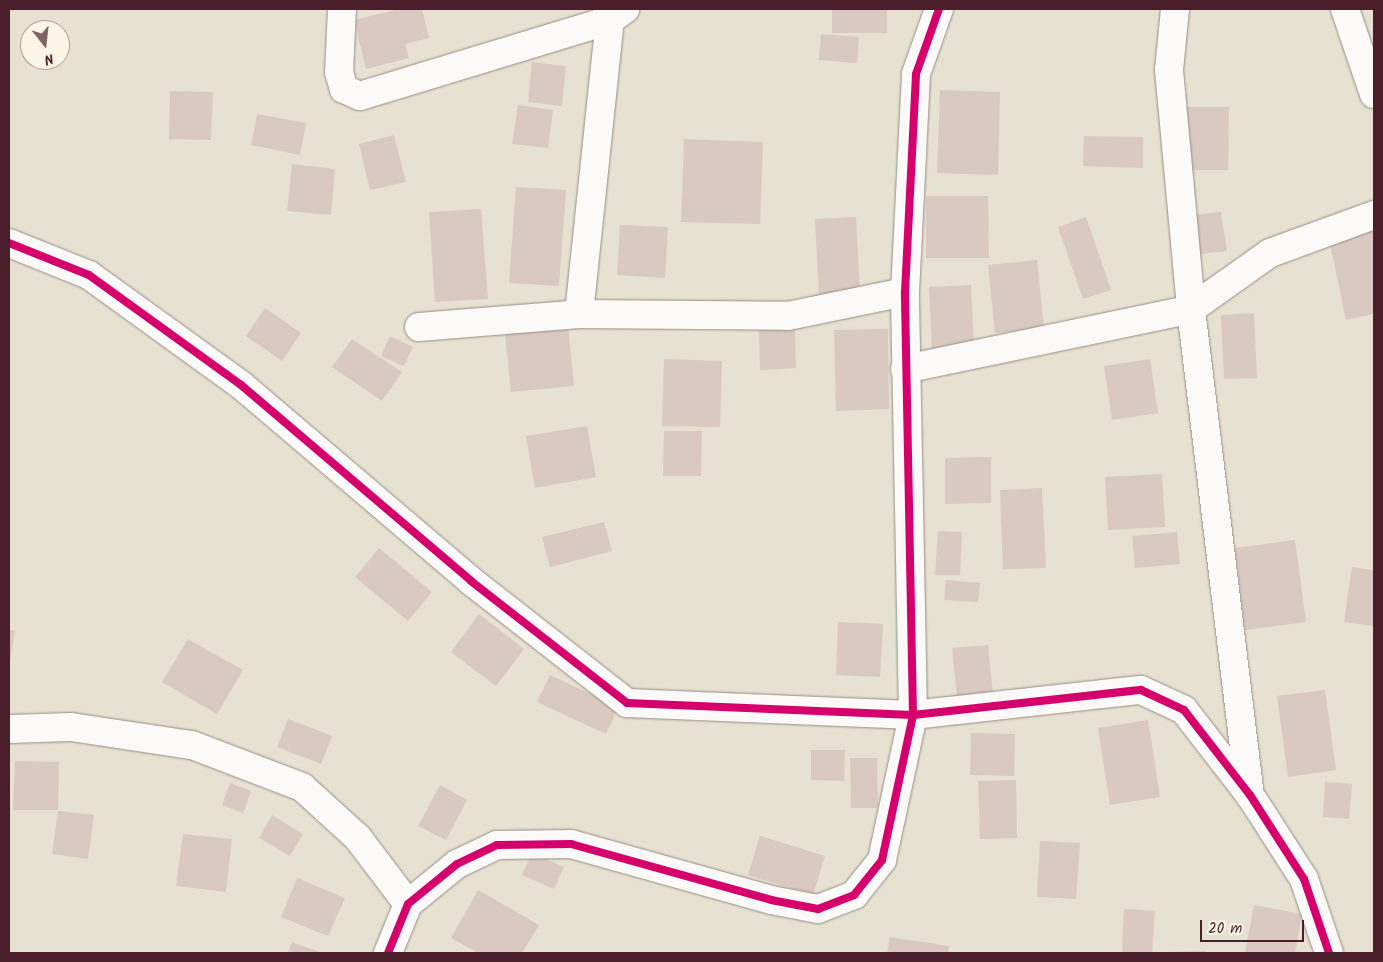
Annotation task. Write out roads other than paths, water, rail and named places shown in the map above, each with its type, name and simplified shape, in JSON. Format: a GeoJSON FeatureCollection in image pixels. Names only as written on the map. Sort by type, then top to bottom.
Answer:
{"type":"FeatureCollection","features":[{"type":"Feature","properties":{"kind":"street"},"geometry":{"type":"LineString","coordinates":[[342,9],[339,72],[344,89],[360,96],[614,13],[579,314]]}},
{"type":"Feature","properties":{"kind":"street"},"geometry":{"type":"LineString","coordinates":[[388,953],[408,904],[457,864],[497,845],[571,844],[771,900],[818,910],[854,895],[882,860],[913,715],[905,292],[916,74],[939,9]]}},
{"type":"Feature","properties":{"kind":"street"},"geometry":{"type":"LineString","coordinates":[[1175,9],[1169,70],[1191,309],[1250,795]]}},
{"type":"Feature","properties":{"kind":"street"},"geometry":{"type":"LineString","coordinates":[[1345,9],[1374,94]]}},
{"type":"Feature","properties":{"kind":"street"},"geometry":{"type":"LineString","coordinates":[[905,369],[1191,309],[1270,253],[1374,215]]}},
{"type":"Feature","properties":{"kind":"street"},"geometry":{"type":"LineString","coordinates":[[9,243],[89,275],[241,385],[471,581],[627,703],[913,715],[1141,690],[1184,710],[1250,795],[1304,879],[1329,953]]}},
{"type":"Feature","properties":{"kind":"street"},"geometry":{"type":"LineString","coordinates":[[419,328],[579,314],[788,316],[905,292]]}},
{"type":"Feature","properties":{"kind":"street"},"geometry":{"type":"LineString","coordinates":[[9,728],[71,726],[192,745],[302,787],[358,838],[408,904]]}}]}
